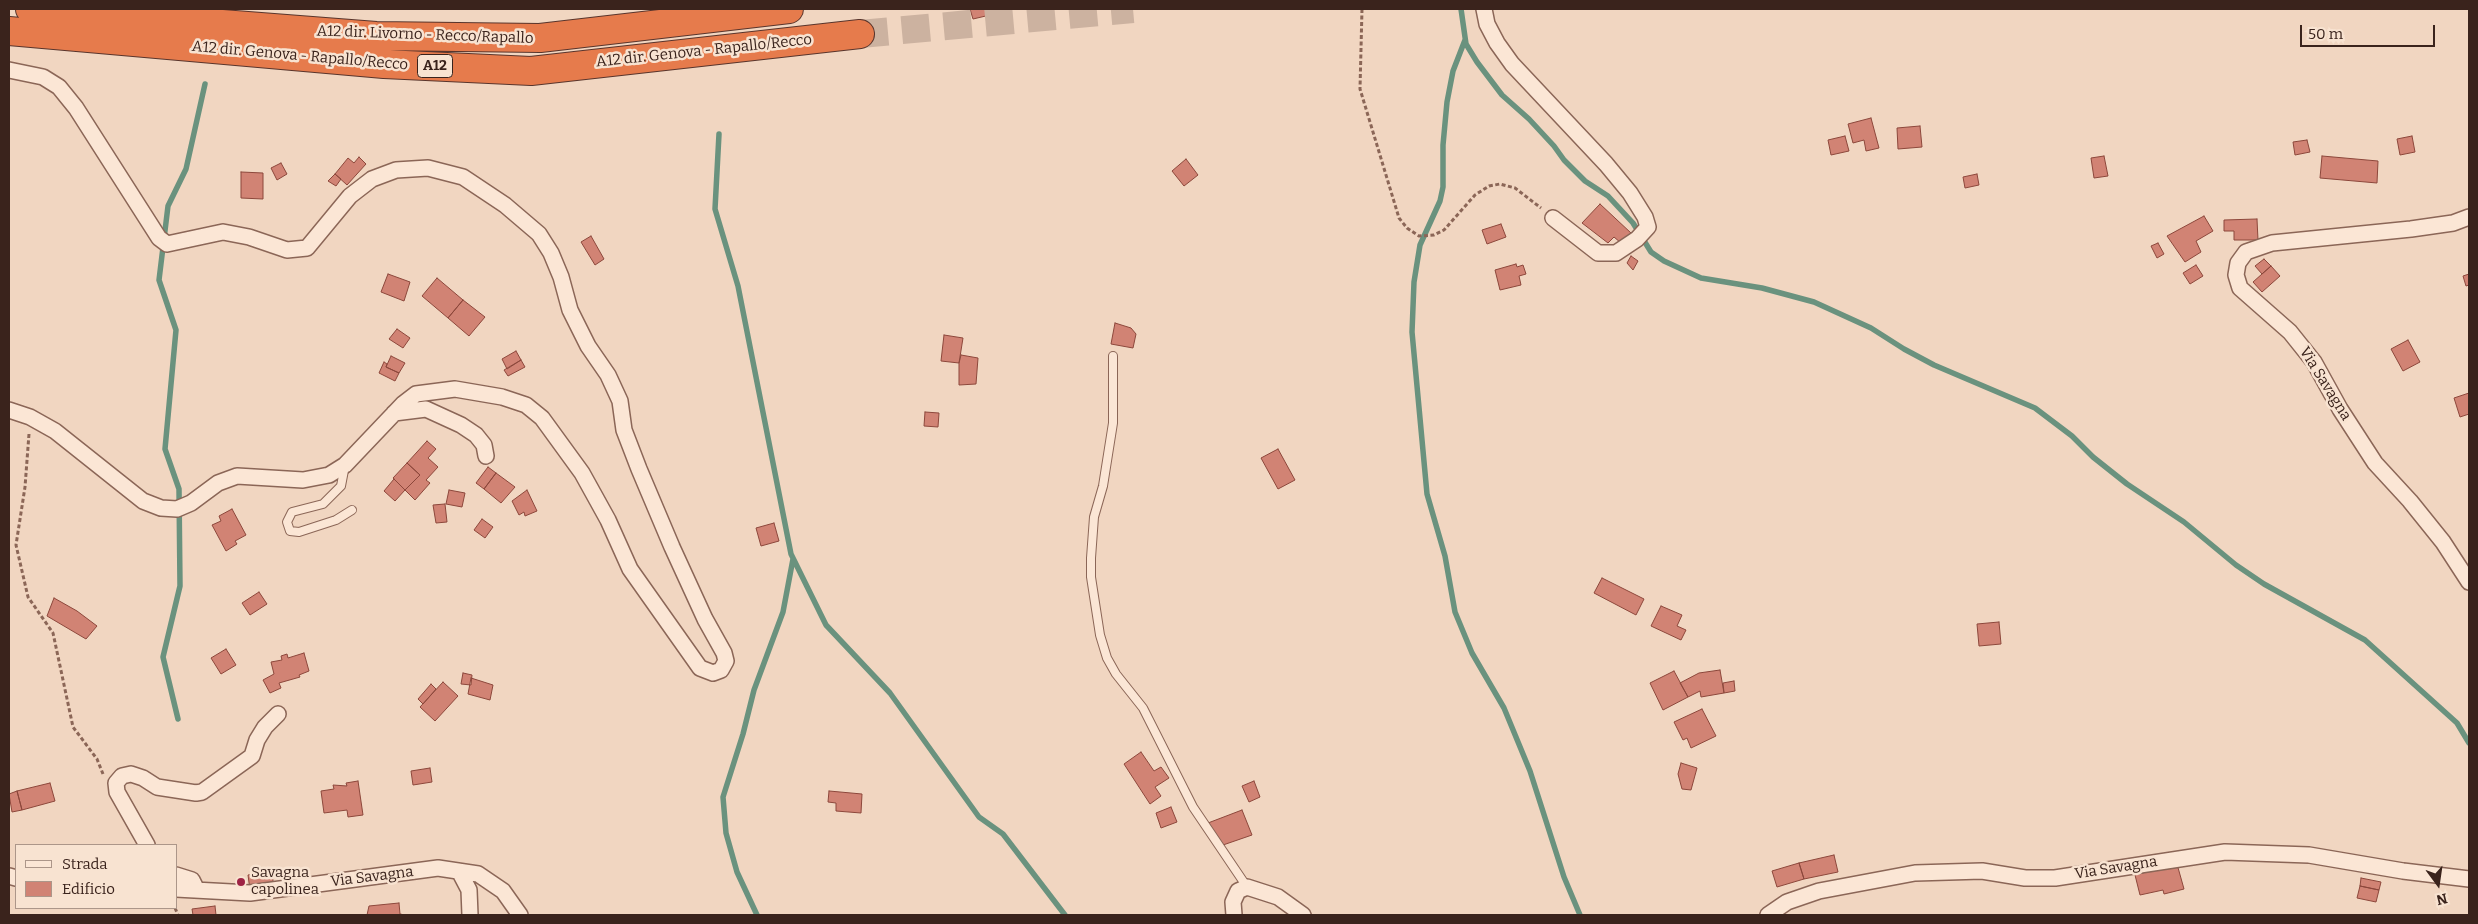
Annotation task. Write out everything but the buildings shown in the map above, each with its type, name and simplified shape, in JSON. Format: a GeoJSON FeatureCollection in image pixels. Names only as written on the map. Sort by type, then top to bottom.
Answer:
{"type":"FeatureCollection","features":[{"type":"Feature","properties":{"kind":"highway","name":"A12 dir. Livorno - Recco/Rapallo"},"geometry":{"type":"LineString","coordinates":[[30,9],[376,36],[540,38],[789,9]]}},
{"type":"Feature","properties":{"kind":"highway","name":"A12 dir. Genova - Rapallo/Recco"},"geometry":{"type":"LineString","coordinates":[[9,32],[384,64],[531,71],[860,34]]}},
{"type":"Feature","properties":{"kind":"street"},"geometry":{"type":"LineString","coordinates":[[1484,9],[1487,24],[1512,64],[1606,164],[1630,193],[1645,217],[1648,227],[1637,239],[1616,253],[1598,253],[1553,218]]}},
{"type":"Feature","properties":{"kind":"street"},"geometry":{"type":"LineString","coordinates":[[9,70],[43,77],[58,87],[76,108],[159,238],[167,244],[223,232],[249,237],[287,250],[307,248],[350,196],[372,179],[396,170],[428,168],[463,177],[505,205],[540,234],[551,253],[561,277],[570,310],[588,346],[608,375],[620,401],[624,430],[639,469],[672,547],[724,653],[726,661],[721,670],[713,673],[700,668],[630,568],[608,520],[582,473],[542,418],[526,406],[502,397],[455,390],[416,394],[394,413],[345,465],[330,475],[303,480],[237,476],[218,483],[191,503],[177,509],[161,508],[143,501],[55,431],[30,417],[9,410]]}},
{"type":"Feature","properties":{"kind":"street","name":"Via Savagna"},"geometry":{"type":"LineString","coordinates":[[2469,217],[2453,222],[2410,229],[2272,244],[2246,252],[2238,263],[2236,275],[2240,288],[2251,300],[2290,332],[2314,362],[2340,409],[2375,463],[2410,501],[2443,542],[2469,582]]}},
{"type":"Feature","properties":{"kind":"street"},"geometry":{"type":"LineString","coordinates":[[394,413],[426,409],[461,425],[476,435],[484,445],[486,456]]}},
{"type":"Feature","properties":{"kind":"street"},"geometry":{"type":"LineString","coordinates":[[146,844],[117,792],[116,783],[122,776],[131,774],[143,778],[157,787],[196,793],[202,792],[252,756],[257,740],[265,727],[278,714]]}},
{"type":"Feature","properties":{"kind":"street","name":"Via Savagna"},"geometry":{"type":"LineString","coordinates":[[1768,915],[1787,902],[1819,891],[1915,873],[1982,871],[2025,878],[2055,878],[2225,852],[2309,855],[2403,871],[2469,879]]}},
{"type":"Feature","properties":{"kind":"street","name":"Via Savagna"},"geometry":{"type":"LineString","coordinates":[[178,889],[250,893],[438,868],[478,874],[503,891],[520,915]]}},
{"type":"Feature","properties":{"kind":"street"},"geometry":{"type":"LineString","coordinates":[[459,871],[469,890],[470,915]]}},
{"type":"Feature","properties":{"kind":"street"},"geometry":{"type":"LineString","coordinates":[[178,876],[192,880],[197,890]]}},
{"type":"Feature","properties":{"kind":"street"},"geometry":{"type":"LineString","coordinates":[[1234,915],[1234,902],[1238,891],[1247,887],[1278,897],[1303,915]]}},
{"type":"Feature","properties":{"kind":"lane"},"geometry":{"type":"LineString","coordinates":[[1113,356],[1113,423],[1103,486],[1094,518],[1091,558],[1091,577],[1100,635],[1107,658],[1116,674],[1143,708],[1193,807],[1247,887]]}},
{"type":"Feature","properties":{"kind":"lane"},"geometry":{"type":"LineString","coordinates":[[345,465],[341,486],[323,504],[292,512],[287,522],[290,531],[299,532],[336,520],[352,510]]}},
{"type":"Feature","properties":{"kind":"path"},"geometry":{"type":"LineString","coordinates":[[1362,9],[1360,89],[1399,218],[1407,228],[1419,236],[1434,235],[1444,230],[1475,195],[1488,186],[1500,184],[1515,188],[1553,218]]}},
{"type":"Feature","properties":{"kind":"path"},"geometry":{"type":"LineString","coordinates":[[30,417],[26,487],[16,545],[28,597],[52,632],[73,727],[97,759],[104,776]]}},
{"type":"Feature","properties":{"kind":"waterway"},"geometry":{"type":"LineString","coordinates":[[1461,9],[1466,44],[1502,95],[1529,119],[1564,160],[1585,181],[1608,196],[1633,223],[1651,252],[1664,261],[1701,278],[1762,288],[1814,302],[1871,328],[1934,365],[2035,408],[2072,436],[2093,457],[2127,484],[2184,522],[2236,565],[2264,584],[2365,640],[2457,723],[2469,743]]}},
{"type":"Feature","properties":{"kind":"waterway"},"geometry":{"type":"LineString","coordinates":[[1465,40],[1453,71],[1447,102],[1443,145],[1443,187],[1440,201],[1420,245],[1414,282],[1412,332],[1427,494],[1445,556],[1455,612],[1472,653],[1504,708],[1530,771],[1564,877],[1580,915]]}},
{"type":"Feature","properties":{"kind":"waterway"},"geometry":{"type":"LineString","coordinates":[[178,719],[163,657],[180,586],[179,489],[165,449],[176,330],[159,280],[168,206],[186,169],[205,84]]}},
{"type":"Feature","properties":{"kind":"waterway"},"geometry":{"type":"LineString","coordinates":[[719,134],[715,209],[738,286],[791,554],[826,625],[890,693],[979,817],[1003,834],[1065,915]]}},
{"type":"Feature","properties":{"kind":"waterway"},"geometry":{"type":"LineString","coordinates":[[757,915],[737,872],[726,833],[723,797],[743,734],[754,690],[783,612],[793,559]]}},
{"type":"Feature","properties":{"kind":"tunnel"},"geometry":{"type":"LineString","coordinates":[[860,34],[1133,9]]}},
{"type":"Feature","properties":{"kind":"place","name":"Savagna capolinea"},"geometry":{"type":"Point","coordinates":[241,882]}}]}
